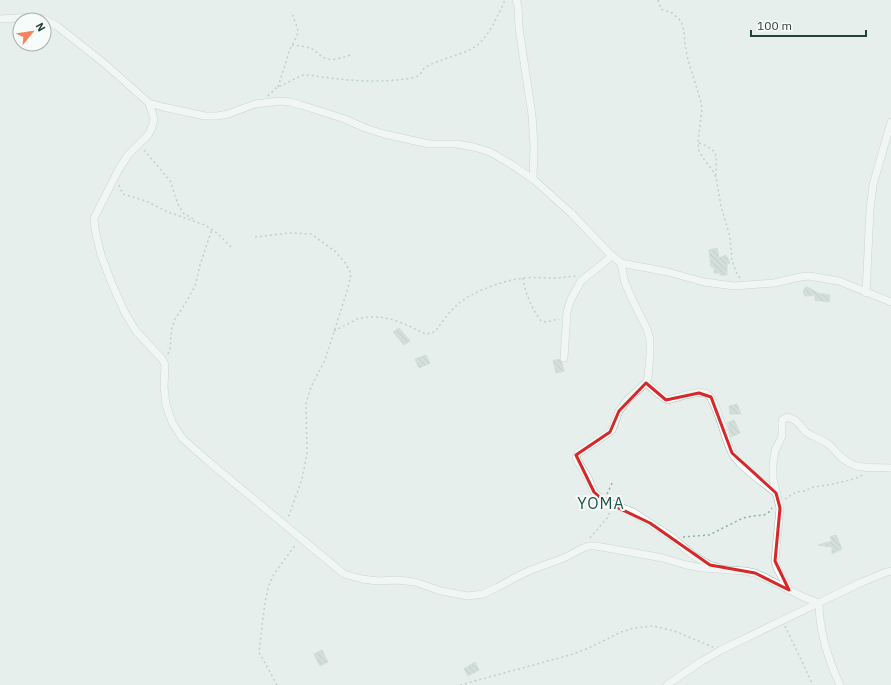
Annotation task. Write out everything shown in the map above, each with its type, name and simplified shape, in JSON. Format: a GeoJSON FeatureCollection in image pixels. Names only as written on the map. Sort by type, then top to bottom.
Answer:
{"type":"FeatureCollection","features":[{"type":"Feature","properties":{"kind":"street"},"geometry":{"type":"LineString","coordinates":[[516,0],[518,6],[518,28],[532,115],[534,146],[533,179]]}},
{"type":"Feature","properties":{"kind":"street"},"geometry":{"type":"LineString","coordinates":[[0,19],[32,17],[43,19],[56,26],[105,64],[150,102],[163,107],[205,116],[217,116],[228,114],[255,104],[290,102],[384,134],[429,144],[457,144],[490,152],[533,179],[571,213],[612,256],[621,263],[668,272],[704,282],[734,286],[774,283],[809,276],[839,281],[891,302]]}},
{"type":"Feature","properties":{"kind":"street"},"geometry":{"type":"LineString","coordinates":[[150,102],[154,119],[149,134],[128,155],[119,169],[94,218],[95,229],[106,270],[125,313],[136,331],[159,355],[165,364],[164,387],[166,405],[172,422],[182,438],[334,567],[344,574],[362,579],[416,582],[440,591],[468,596],[483,594],[493,590],[531,570],[564,558],[589,546],[609,548],[663,558],[702,568],[755,573],[819,603]]}},
{"type":"Feature","properties":{"kind":"street"},"geometry":{"type":"LineString","coordinates":[[866,293],[870,210],[873,185],[891,122]]}},
{"type":"Feature","properties":{"kind":"street"},"geometry":{"type":"LineString","coordinates":[[564,358],[567,312],[571,299],[581,281],[612,256]]}},
{"type":"Feature","properties":{"kind":"street"},"geometry":{"type":"LineString","coordinates":[[621,263],[625,282],[647,329],[650,340],[648,377],[646,383],[628,399],[619,411],[612,430],[576,454],[577,461],[588,478],[594,492],[604,501],[632,512],[673,538],[694,556],[710,565],[727,570]]}},
{"type":"Feature","properties":{"kind":"street"},"geometry":{"type":"LineString","coordinates":[[646,383],[668,400],[699,393],[708,394],[715,404],[732,453],[744,466],[776,493]]}},
{"type":"Feature","properties":{"kind":"street"},"geometry":{"type":"LineString","coordinates":[[789,590],[777,568],[775,561],[780,503],[773,479],[773,464],[775,451],[782,436],[782,420],[787,417],[793,418],[811,436],[826,443],[844,460],[855,466],[864,468],[891,468]]}},
{"type":"Feature","properties":{"kind":"street"},"geometry":{"type":"LineString","coordinates":[[667,685],[721,650],[860,583],[891,571]]}},
{"type":"Feature","properties":{"kind":"street"},"geometry":{"type":"LineString","coordinates":[[819,603],[819,617],[823,641],[827,655],[840,685]]}},
{"type":"Feature","properties":{"kind":"path"},"geometry":{"type":"LineString","coordinates":[[262,103],[271,92],[278,87],[303,75],[377,82],[420,75],[426,67],[443,59],[471,50],[479,45],[496,20],[505,0]]}},
{"type":"Feature","properties":{"kind":"path"},"geometry":{"type":"LineString","coordinates":[[658,0],[661,9],[672,13],[681,21],[688,60],[702,102],[698,142],[699,151],[716,177]]}},
{"type":"Feature","properties":{"kind":"path"},"geometry":{"type":"LineString","coordinates":[[278,87],[289,51],[298,31],[294,16],[291,12]]}},
{"type":"Feature","properties":{"kind":"path"},"geometry":{"type":"LineString","coordinates":[[292,45],[306,47],[329,60],[353,54]]}},
{"type":"Feature","properties":{"kind":"path"},"geometry":{"type":"LineString","coordinates":[[698,142],[710,147],[716,154],[716,177],[721,206],[730,237],[732,260],[736,272],[744,285]]}},
{"type":"Feature","properties":{"kind":"path"},"geometry":{"type":"LineString","coordinates":[[139,144],[171,182],[174,196],[184,213],[192,217],[197,222]]}},
{"type":"Feature","properties":{"kind":"path"},"geometry":{"type":"LineString","coordinates":[[119,169],[118,181],[123,194],[146,201],[168,212],[206,225],[217,233],[231,247]]}},
{"type":"Feature","properties":{"kind":"path"},"geometry":{"type":"LineString","coordinates":[[165,364],[170,348],[172,327],[175,319],[195,286],[200,265],[212,229]]}},
{"type":"Feature","properties":{"kind":"path"},"geometry":{"type":"LineString","coordinates":[[255,237],[290,233],[311,234],[336,252],[346,264],[350,274],[348,288],[325,360],[311,387],[306,404],[307,454],[302,479],[286,526]]}},
{"type":"Feature","properties":{"kind":"path"},"geometry":{"type":"LineString","coordinates":[[334,331],[357,319],[380,317],[394,320],[425,334],[432,333],[458,304],[472,295],[493,286],[523,278],[557,278],[579,276]]}},
{"type":"Feature","properties":{"kind":"path"},"geometry":{"type":"LineString","coordinates":[[523,278],[524,287],[536,314],[541,321],[546,322],[567,317]]}},
{"type":"Feature","properties":{"kind":"path"},"geometry":{"type":"LineString","coordinates":[[673,538],[709,535],[743,518],[764,515],[773,507],[796,492],[805,491],[812,487],[850,480],[859,477],[874,468]]}},
{"type":"Feature","properties":{"kind":"path"},"geometry":{"type":"LineString","coordinates":[[583,548],[608,517],[609,511],[604,501],[613,481]]}},
{"type":"Feature","properties":{"kind":"path"},"geometry":{"type":"LineString","coordinates":[[277,685],[259,652],[265,602],[269,585],[274,574],[301,538]]}},
{"type":"Feature","properties":{"kind":"path"},"geometry":{"type":"LineString","coordinates":[[782,621],[813,685]]}},
{"type":"Feature","properties":{"kind":"path"},"geometry":{"type":"LineString","coordinates":[[460,685],[570,655],[589,648],[621,632],[634,628],[653,626],[674,631],[721,650]]}},
{"type":"Feature","properties":{"kind":"highlighted area"},"geometry":{"type":"Polygon","coordinates":[[[646,383],[666,400],[699,393],[711,397],[732,453],[776,493],[780,508],[775,561],[789,590],[755,573],[710,565],[650,523],[604,501],[594,492],[576,455],[610,432],[619,411],[646,383]]]}},
{"type":"Feature","properties":{"kind":"building"},"geometry":{"type":"Polygon","coordinates":[[[717,248],[719,258],[726,255],[730,263],[727,264],[727,275],[714,273],[714,267],[711,267],[709,250],[717,248]]]}},
{"type":"Feature","properties":{"kind":"building"},"geometry":{"type":"Polygon","coordinates":[[[806,287],[818,293],[830,295],[829,302],[815,300],[815,295],[805,296],[803,291],[806,287]]]}},
{"type":"Feature","properties":{"kind":"building"},"geometry":{"type":"Polygon","coordinates":[[[399,328],[410,341],[404,345],[393,332],[399,328]]]}},
{"type":"Feature","properties":{"kind":"building"},"geometry":{"type":"Polygon","coordinates":[[[426,355],[430,363],[419,368],[415,359],[426,355]]]}},
{"type":"Feature","properties":{"kind":"building"},"geometry":{"type":"Polygon","coordinates":[[[559,359],[562,363],[564,371],[556,373],[553,361],[559,359]]]}},
{"type":"Feature","properties":{"kind":"building"},"geometry":{"type":"Polygon","coordinates":[[[737,404],[741,414],[730,414],[729,406],[737,404]]]}},
{"type":"Feature","properties":{"kind":"building"},"geometry":{"type":"Polygon","coordinates":[[[734,420],[740,433],[731,437],[727,423],[734,420]]]}},
{"type":"Feature","properties":{"kind":"building"},"geometry":{"type":"Polygon","coordinates":[[[836,535],[842,549],[832,554],[832,547],[818,545],[832,541],[830,537],[836,535]]]}},
{"type":"Feature","properties":{"kind":"building"},"geometry":{"type":"Polygon","coordinates":[[[322,650],[328,662],[320,666],[314,654],[322,650]]]}},
{"type":"Feature","properties":{"kind":"building"},"geometry":{"type":"Polygon","coordinates":[[[475,662],[479,670],[468,676],[464,669],[475,662]]]}},
{"type":"Feature","properties":{"kind":"district","name":"YOMA"},"geometry":{"type":"Point","coordinates":[601,503]}}]}
